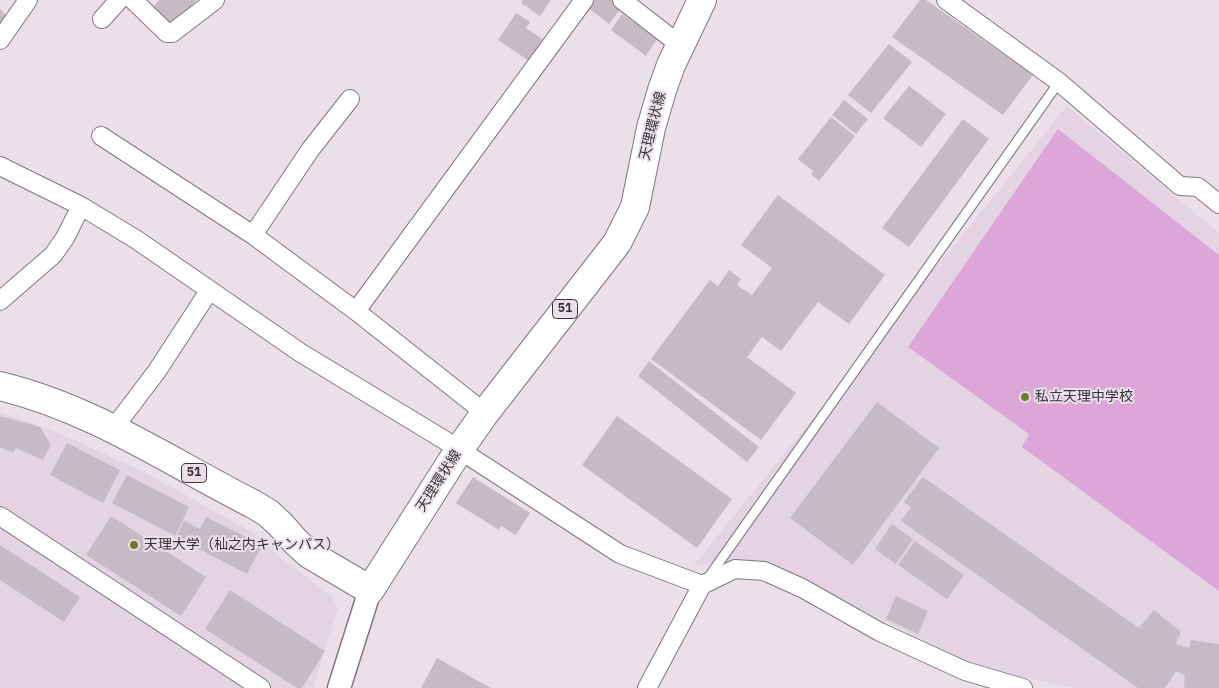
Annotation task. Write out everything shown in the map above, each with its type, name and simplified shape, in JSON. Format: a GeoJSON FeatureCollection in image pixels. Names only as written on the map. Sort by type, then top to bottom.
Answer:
{"type":"FeatureCollection","features":[{"type":"Feature","properties":{"kind":"main road","name":"天理環状線"},"geometry":{"type":"LineString","coordinates":[[370,590],[459,450],[485,413],[617,242],[635,207],[655,110],[671,65],[702,0]]}},
{"type":"Feature","properties":{"kind":"main road","name":"51"},"geometry":{"type":"LineString","coordinates":[[0,386],[76,410],[268,514],[309,554],[370,590]]}},
{"type":"Feature","properties":{"kind":"street"},"geometry":{"type":"LineString","coordinates":[[0,40],[28,0]]}},
{"type":"Feature","properties":{"kind":"street"},"geometry":{"type":"LineString","coordinates":[[102,18],[119,0]]}},
{"type":"Feature","properties":{"kind":"street"},"geometry":{"type":"LineString","coordinates":[[133,0],[167,33],[172,33],[215,0]]}},
{"type":"Feature","properties":{"kind":"street"},"geometry":{"type":"LineString","coordinates":[[356,311],[584,0]]}},
{"type":"Feature","properties":{"kind":"street"},"geometry":{"type":"LineString","coordinates":[[622,0],[680,45]]}},
{"type":"Feature","properties":{"kind":"street"},"geometry":{"type":"LineString","coordinates":[[946,0],[1059,82],[1180,186],[1198,187],[1219,204]]}},
{"type":"Feature","properties":{"kind":"street"},"geometry":{"type":"LineString","coordinates":[[253,235],[310,150],[350,99]]}},
{"type":"Feature","properties":{"kind":"street"},"geometry":{"type":"LineString","coordinates":[[101,136],[253,235],[356,311],[485,413]]}},
{"type":"Feature","properties":{"kind":"street"},"geometry":{"type":"LineString","coordinates":[[0,166],[81,206],[137,240],[301,353],[459,450],[620,554],[702,585]]}},
{"type":"Feature","properties":{"kind":"street"},"geometry":{"type":"LineString","coordinates":[[0,301],[53,255],[65,238],[81,206]]}},
{"type":"Feature","properties":{"kind":"street"},"geometry":{"type":"LineString","coordinates":[[113,429],[157,371],[209,291]]}},
{"type":"Feature","properties":{"kind":"street"},"geometry":{"type":"LineString","coordinates":[[0,516],[261,688]]}},
{"type":"Feature","properties":{"kind":"street"},"geometry":{"type":"LineString","coordinates":[[647,688],[702,585],[735,569],[764,571],[802,588],[880,632],[965,671],[1023,688]]}},
{"type":"Feature","properties":{"kind":"street"},"geometry":{"type":"LineString","coordinates":[[339,688],[370,590]]}},
{"type":"Feature","properties":{"kind":"lane"},"geometry":{"type":"LineString","coordinates":[[702,585],[1059,82]]}},
{"type":"Feature","properties":{"kind":"shaded area","name":"私立天理中学校"},"geometry":{"type":"Polygon","coordinates":[[[1067,106],[1219,233],[1219,688],[1073,688],[975,666],[822,590],[758,561],[693,566],[1067,106]]]}},
{"type":"Feature","properties":{"kind":"shaded area"},"geometry":{"type":"Polygon","coordinates":[[[1058,129],[1219,255],[1219,591],[1022,447],[1029,434],[908,347],[1058,129]]]}},
{"type":"Feature","properties":{"kind":"shaded area","name":"天理大学（杣之内キャンパス）"},"geometry":{"type":"Polygon","coordinates":[[[0,412],[59,433],[140,470],[257,535],[277,555],[331,595],[338,608],[313,688],[0,688],[0,412]]]}},
{"type":"Feature","properties":{"kind":"building"},"geometry":{"type":"Polygon","coordinates":[[[159,0],[196,0],[174,27],[152,9],[159,0]]]}},
{"type":"Feature","properties":{"kind":"building"},"geometry":{"type":"Polygon","coordinates":[[[523,0],[551,0],[540,16],[521,3],[523,0]]]}},
{"type":"Feature","properties":{"kind":"building"},"geometry":{"type":"Polygon","coordinates":[[[590,0],[612,0],[622,7],[609,24],[586,6],[590,0]]]}},
{"type":"Feature","properties":{"kind":"building"},"geometry":{"type":"Polygon","coordinates":[[[920,0],[926,0],[1033,75],[1003,115],[892,37],[920,0]]]}},
{"type":"Feature","properties":{"kind":"building"},"geometry":{"type":"Polygon","coordinates":[[[0,9],[8,18],[0,25],[0,9]]]}},
{"type":"Feature","properties":{"kind":"building"},"geometry":{"type":"Polygon","coordinates":[[[516,13],[530,22],[526,28],[544,40],[529,61],[498,40],[516,13]]]}},
{"type":"Feature","properties":{"kind":"building"},"geometry":{"type":"Polygon","coordinates":[[[622,14],[657,39],[646,56],[611,30],[622,14]]]}},
{"type":"Feature","properties":{"kind":"building"},"geometry":{"type":"Polygon","coordinates":[[[889,44],[912,62],[871,113],[848,95],[889,44]]]}},
{"type":"Feature","properties":{"kind":"building"},"geometry":{"type":"Polygon","coordinates":[[[909,86],[946,114],[921,147],[883,118],[909,86]]]}},
{"type":"Feature","properties":{"kind":"building"},"geometry":{"type":"Polygon","coordinates":[[[844,100],[868,119],[856,134],[832,115],[844,100]]]}},
{"type":"Feature","properties":{"kind":"building"},"geometry":{"type":"Polygon","coordinates":[[[831,117],[855,136],[819,181],[811,174],[813,171],[798,159],[831,117]]]}},
{"type":"Feature","properties":{"kind":"building"},"geometry":{"type":"Polygon","coordinates":[[[963,119],[989,139],[909,247],[882,228],[963,119]]]}},
{"type":"Feature","properties":{"kind":"building"},"geometry":{"type":"Polygon","coordinates":[[[778,195],[885,275],[849,324],[818,302],[781,351],[762,337],[747,357],[796,393],[761,440],[651,359],[710,280],[718,286],[729,270],[741,279],[737,285],[752,295],[772,268],[741,245],[778,195]]]}},
{"type":"Feature","properties":{"kind":"building"},"geometry":{"type":"Polygon","coordinates":[[[649,361],[759,447],[747,462],[638,376],[649,361]]]}},
{"type":"Feature","properties":{"kind":"building"},"geometry":{"type":"Polygon","coordinates":[[[877,402],[939,448],[853,565],[790,518],[877,402]]]}},
{"type":"Feature","properties":{"kind":"building"},"geometry":{"type":"Polygon","coordinates":[[[0,416],[40,427],[51,445],[43,460],[16,448],[13,453],[0,447],[0,416]]]}},
{"type":"Feature","properties":{"kind":"building"},"geometry":{"type":"Polygon","coordinates":[[[617,416],[732,499],[697,548],[582,465],[617,416]]]}},
{"type":"Feature","properties":{"kind":"building"},"geometry":{"type":"Polygon","coordinates":[[[67,443],[120,470],[103,503],[50,475],[67,443]]]}},
{"type":"Feature","properties":{"kind":"building"},"geometry":{"type":"Polygon","coordinates":[[[127,475],[189,507],[175,536],[112,503],[127,475]]]}},
{"type":"Feature","properties":{"kind":"building"},"geometry":{"type":"Polygon","coordinates":[[[473,477],[530,513],[516,535],[501,526],[499,530],[456,503],[473,477]]]}},
{"type":"Feature","properties":{"kind":"building"},"geometry":{"type":"Polygon","coordinates":[[[923,477],[1139,628],[1154,610],[1181,632],[1176,644],[1189,648],[1191,640],[1219,644],[1219,688],[1184,688],[1185,675],[1176,671],[1165,688],[1138,688],[901,521],[911,507],[904,502],[923,477]]]}},
{"type":"Feature","properties":{"kind":"building"},"geometry":{"type":"Polygon","coordinates":[[[111,516],[206,577],[181,616],[86,555],[111,516]]]}},
{"type":"Feature","properties":{"kind":"building"},"geometry":{"type":"Polygon","coordinates":[[[206,517],[262,545],[247,574],[176,537],[184,521],[200,529],[206,517]]]}},
{"type":"Feature","properties":{"kind":"building"},"geometry":{"type":"Polygon","coordinates":[[[892,524],[913,539],[896,564],[875,549],[892,524]]]}},
{"type":"Feature","properties":{"kind":"building"},"geometry":{"type":"Polygon","coordinates":[[[915,541],[964,575],[947,599],[898,565],[915,541]]]}},
{"type":"Feature","properties":{"kind":"building"},"geometry":{"type":"Polygon","coordinates":[[[0,545],[80,597],[64,622],[0,580],[0,545]]]}},
{"type":"Feature","properties":{"kind":"building"},"geometry":{"type":"Polygon","coordinates":[[[230,590],[325,651],[302,688],[297,688],[205,629],[230,590]]]}},
{"type":"Feature","properties":{"kind":"building"},"geometry":{"type":"Polygon","coordinates":[[[896,596],[928,611],[918,634],[886,619],[896,596]]]}},
{"type":"Feature","properties":{"kind":"building"},"geometry":{"type":"Polygon","coordinates":[[[437,658],[491,688],[421,688],[437,658]]]}},
{"type":"Feature","properties":{"kind":"place","name":"私立天理中学校"},"geometry":{"type":"Point","coordinates":[1025,397]}},
{"type":"Feature","properties":{"kind":"place","name":"天理大学（杣之内キャンパス）"},"geometry":{"type":"Point","coordinates":[134,545]}}]}
